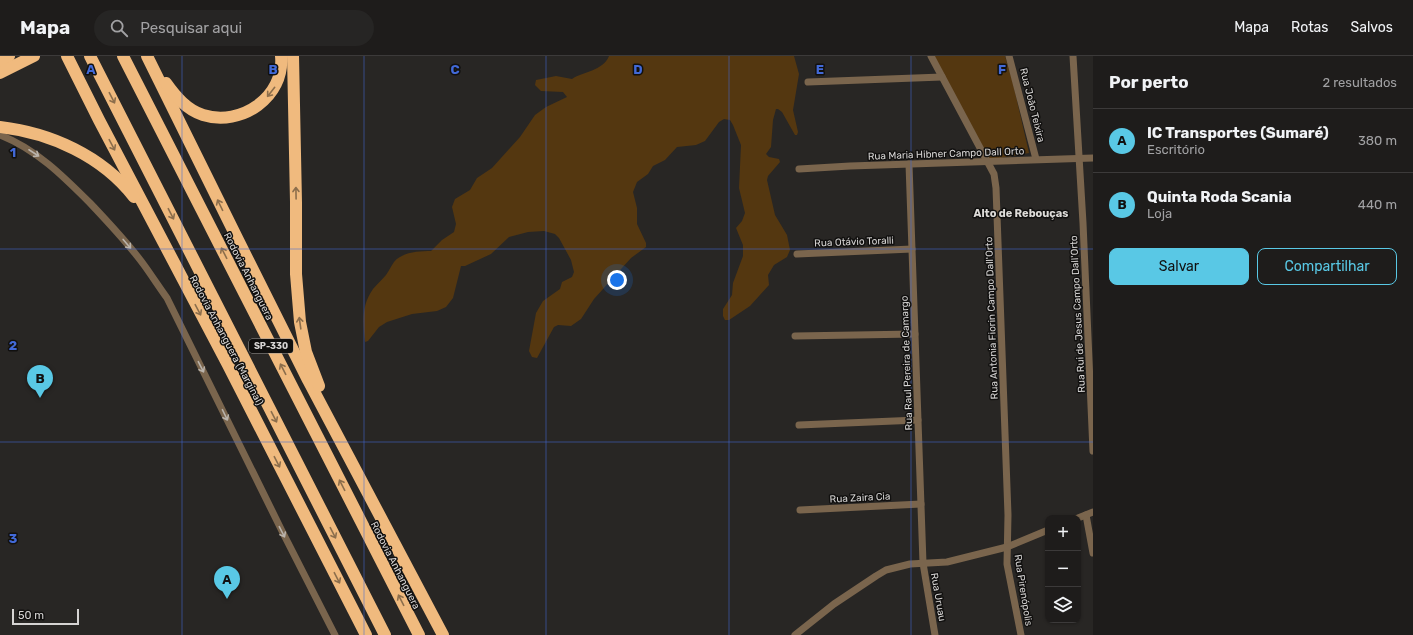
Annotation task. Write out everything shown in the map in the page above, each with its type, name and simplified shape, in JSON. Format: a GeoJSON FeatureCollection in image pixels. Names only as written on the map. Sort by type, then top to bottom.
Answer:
{"type":"FeatureCollection","features":[{"type":"Feature","properties":{"kind":"highway"},"geometry":{"type":"LineString","coordinates":[[0,60],[9,56]]}},
{"type":"Feature","properties":{"kind":"highway"},"geometry":{"type":"LineString","coordinates":[[0,73],[34,56]]}},
{"type":"Feature","properties":{"kind":"highway","name":"Rodovia Anhanguera (Marginal)"},"geometry":{"type":"LineString","coordinates":[[67,56],[184,284],[228,365],[366,635]]}},
{"type":"Feature","properties":{"kind":"highway","name":"Rodovia Anhanguera"},"geometry":{"type":"LineString","coordinates":[[124,56],[419,635]]}},
{"type":"Feature","properties":{"kind":"highway"},"geometry":{"type":"LineString","coordinates":[[149,59],[174,94],[184,104],[204,115],[223,118],[237,116],[250,111],[269,96],[278,80],[282,63],[281,56]]}},
{"type":"Feature","properties":{"kind":"highway"},"geometry":{"type":"LineString","coordinates":[[293,56],[296,274],[300,322],[306,352],[321,391],[360,476]]}},
{"type":"Feature","properties":{"kind":"highway"},"geometry":{"type":"LineString","coordinates":[[149,59],[308,380],[443,635]]}},
{"type":"Feature","properties":{"kind":"highway","name":"SP-330"},"geometry":{"type":"LineString","coordinates":[[92,60],[385,635]]}},
{"type":"Feature","properties":{"kind":"highway"},"geometry":{"type":"LineString","coordinates":[[0,127],[38,135],[65,145],[91,158],[111,173],[137,201],[184,284]]}},
{"type":"Feature","properties":{"kind":"street","name":"Rua Antonia Fiorin Campo Dall'Orto"},"geometry":{"type":"LineString","coordinates":[[931,56],[994,174],[996,188],[1008,515],[1007,548]]}},
{"type":"Feature","properties":{"kind":"street","name":"Rua João Teixira"},"geometry":{"type":"LineString","coordinates":[[1009,56],[1036,159]]}},
{"type":"Feature","properties":{"kind":"street","name":"Rua Rui de Jesus Campo Dall'Orto"},"geometry":{"type":"LineString","coordinates":[[1073,56],[1080,158],[1093,451]]}},
{"type":"Feature","properties":{"kind":"street"},"geometry":{"type":"LineString","coordinates":[[808,82],[942,77]]}},
{"type":"Feature","properties":{"kind":"street"},"geometry":{"type":"LineString","coordinates":[[0,135],[16,141],[40,157],[76,189],[115,229],[144,265],[163,293],[335,635]]}},
{"type":"Feature","properties":{"kind":"street","name":"Rua Maria Hibner Campo Dall Orto"},"geometry":{"type":"LineString","coordinates":[[799,169],[1093,158]]}},
{"type":"Feature","properties":{"kind":"street","name":"Rua Raul Pereira de Camargo"},"geometry":{"type":"LineString","coordinates":[[909,164],[923,562]]}},
{"type":"Feature","properties":{"kind":"street","name":"Rua Otávio Toralli"},"geometry":{"type":"LineString","coordinates":[[796,254],[912,249]]}},
{"type":"Feature","properties":{"kind":"street"},"geometry":{"type":"LineString","coordinates":[[795,336],[915,334]]}},
{"type":"Feature","properties":{"kind":"street"},"geometry":{"type":"LineString","coordinates":[[799,425],[918,420]]}},
{"type":"Feature","properties":{"kind":"street","name":"Rua Zaira Cia"},"geometry":{"type":"LineString","coordinates":[[800,510],[921,504]]}},
{"type":"Feature","properties":{"kind":"street"},"geometry":{"type":"LineString","coordinates":[[1090,514],[1093,553]]}},
{"type":"Feature","properties":{"kind":"street"},"geometry":{"type":"LineString","coordinates":[[795,635],[834,604],[876,576],[897,567],[923,562],[947,562],[1007,548],[1045,531]]}},
{"type":"Feature","properties":{"kind":"street","name":"Rua Pirenópolis"},"geometry":{"type":"LineString","coordinates":[[1007,548],[1007,564],[1020,635]]}},
{"type":"Feature","properties":{"kind":"street","name":"Rua Uruau"},"geometry":{"type":"LineString","coordinates":[[923,562],[935,635]]}},
{"type":"Feature","properties":{"kind":"shaded area"},"geometry":{"type":"Polygon","coordinates":[[[609,56],[794,56],[799,74],[793,110],[798,132],[797,135],[795,135],[782,112],[776,109],[773,120],[771,147],[766,154],[769,157],[779,159],[780,162],[768,176],[767,180],[775,215],[787,235],[790,250],[787,257],[774,265],[768,275],[769,285],[750,306],[729,320],[725,320],[723,316],[723,309],[732,295],[733,283],[743,256],[743,245],[736,228],[742,221],[745,213],[739,188],[741,145],[730,120],[724,119],[719,122],[705,141],[696,145],[677,147],[665,160],[653,166],[648,174],[637,182],[633,192],[637,208],[637,224],[646,243],[646,247],[631,258],[594,299],[581,319],[571,326],[558,325],[554,327],[537,358],[532,357],[529,351],[536,313],[543,301],[560,289],[562,282],[572,277],[574,272],[571,260],[559,238],[555,234],[544,231],[528,232],[509,237],[491,254],[465,266],[461,266],[453,298],[446,307],[437,311],[412,314],[387,322],[379,327],[368,341],[365,342],[363,321],[366,302],[373,289],[386,275],[394,262],[406,254],[431,251],[442,240],[454,232],[456,224],[452,207],[455,199],[470,190],[477,178],[492,168],[520,137],[535,115],[546,107],[567,97],[563,92],[541,91],[535,85],[536,80],[556,76],[572,79],[598,68],[609,56]]]}},
{"type":"Feature","properties":{"kind":"shaded area"},"geometry":{"type":"Polygon","coordinates":[[[934,56],[1005,56],[1012,79],[1029,153],[990,160],[934,56]]]}},
{"type":"Feature","properties":{"kind":"place","name":"Quinta Roda Scania"},"geometry":{"type":"Point","coordinates":[40,398]}},
{"type":"Feature","properties":{"kind":"place","name":"IC Transportes (Sumaré)"},"geometry":{"type":"Point","coordinates":[227,599]}},
{"type":"Feature","properties":{"kind":"district","name":"Alto de Rebouças"},"geometry":{"type":"Point","coordinates":[1021,213]}}]}
